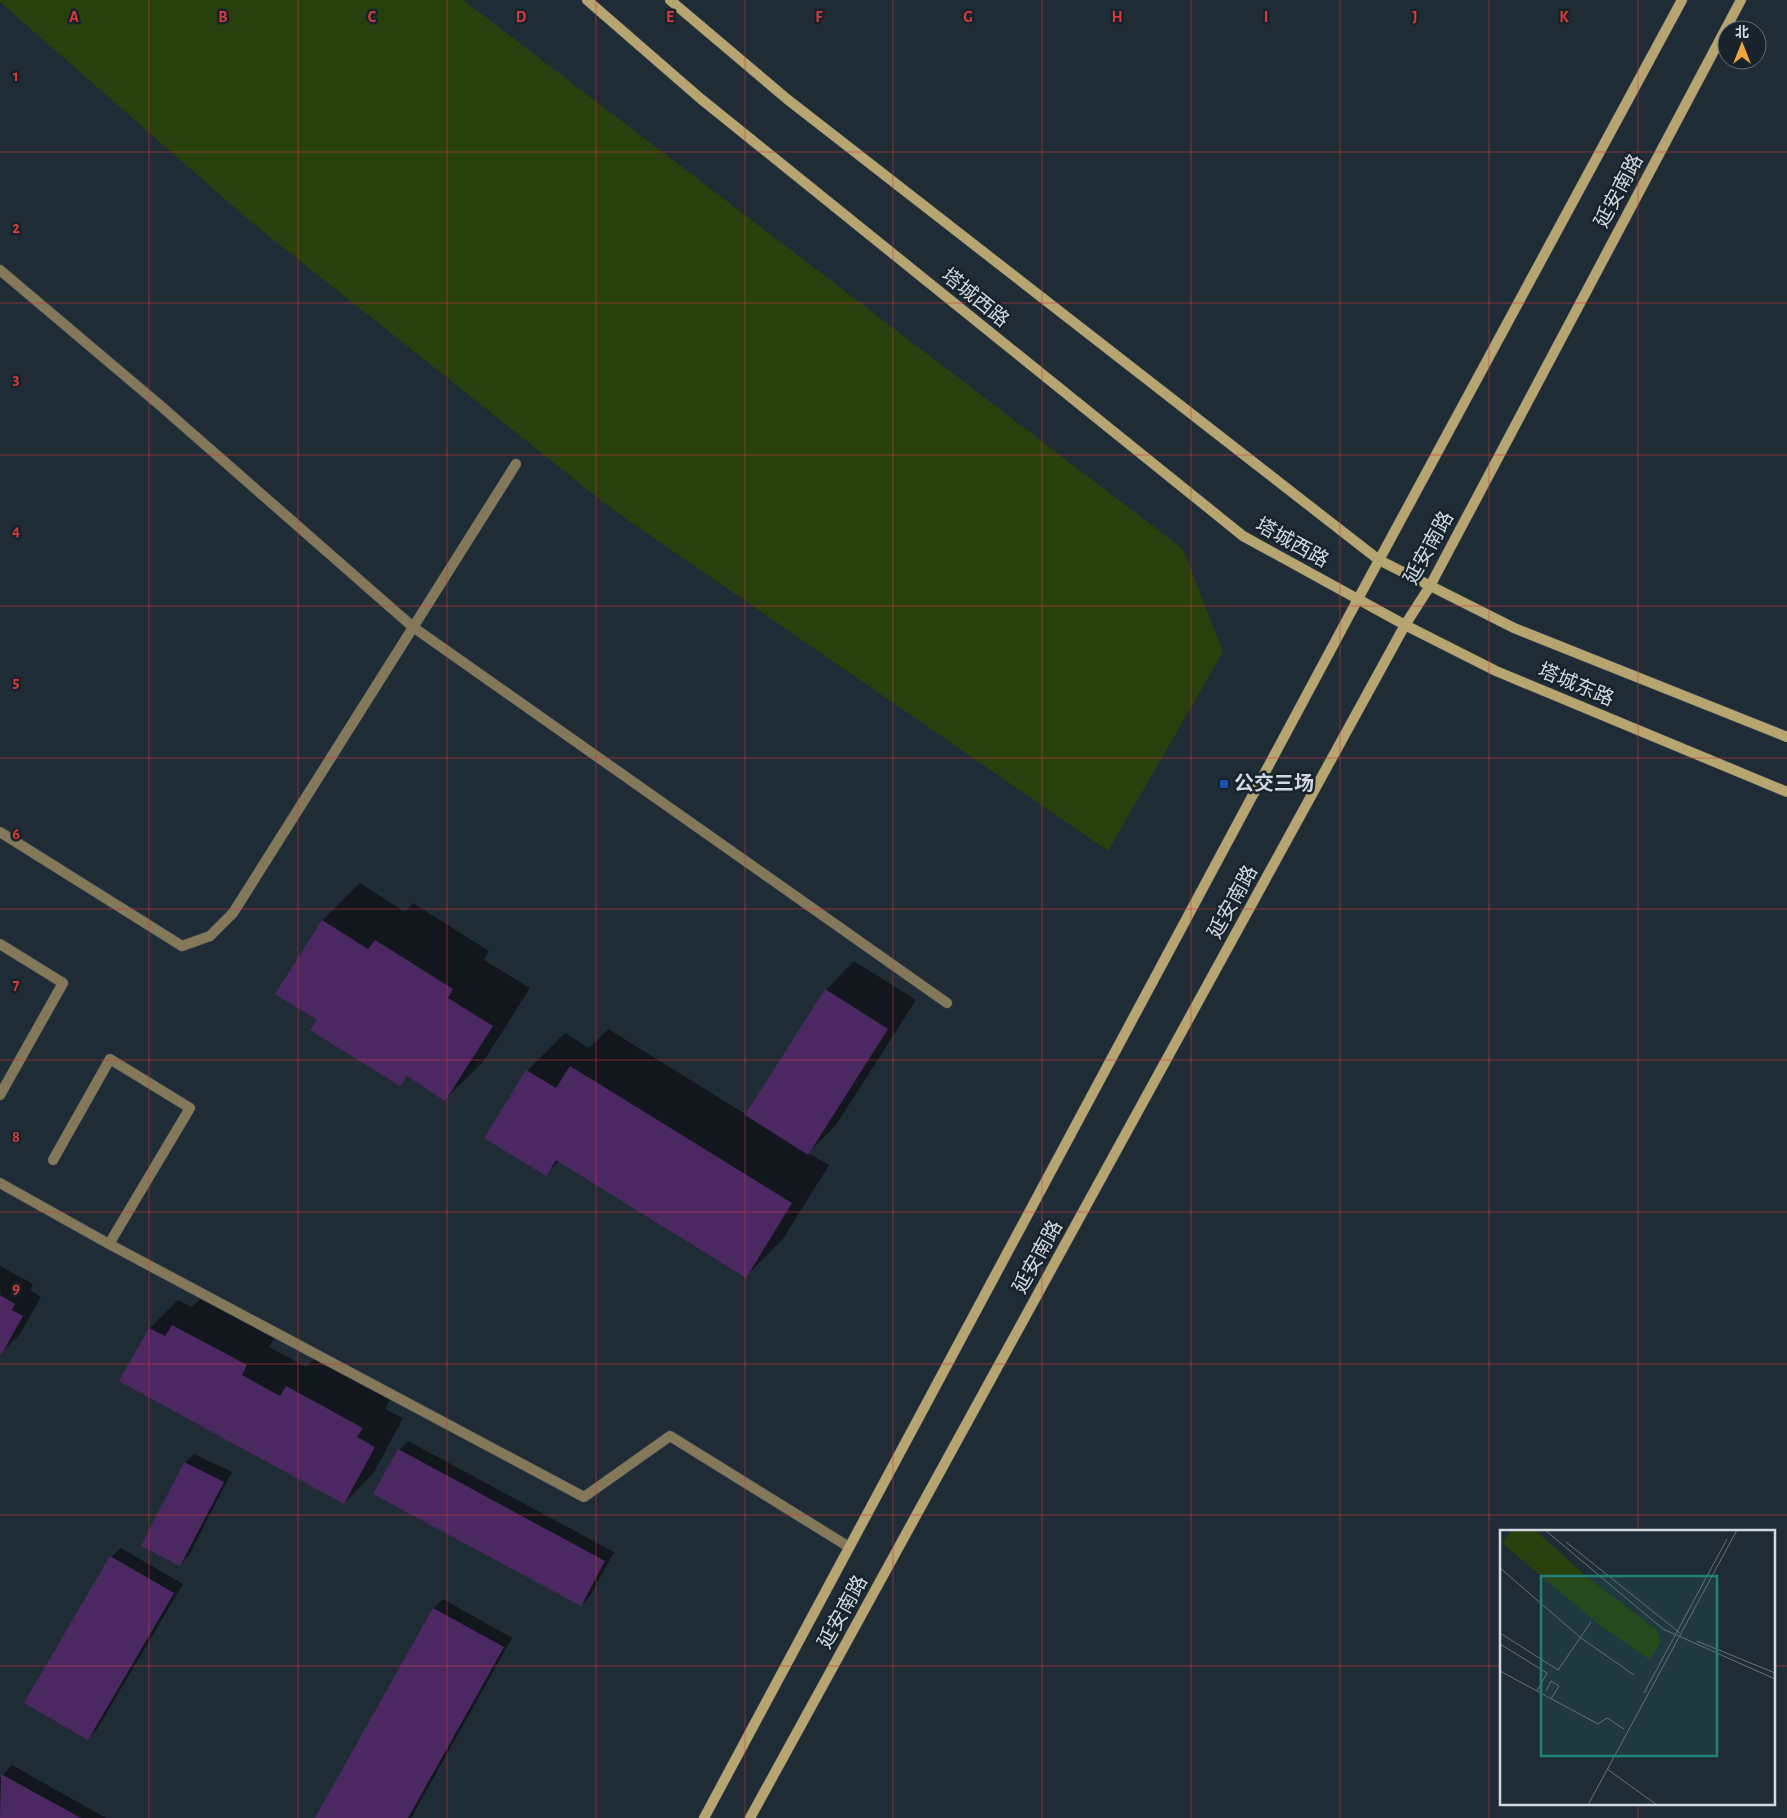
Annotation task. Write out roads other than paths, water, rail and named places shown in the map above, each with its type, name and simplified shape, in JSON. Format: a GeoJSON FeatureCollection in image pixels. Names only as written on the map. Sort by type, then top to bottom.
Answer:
{"type":"FeatureCollection","features":[{"type":"Feature","properties":{"kind":"main road","name":"塔城西路"},"geometry":{"type":"LineString","coordinates":[[587,0],[701,99],[1243,536],[1358,599]]}},
{"type":"Feature","properties":{"kind":"main road","name":"塔城西路"},"geometry":{"type":"LineString","coordinates":[[670,0],[787,99],[1379,560]]}},
{"type":"Feature","properties":{"kind":"main road","name":"延安南路"},"geometry":{"type":"LineString","coordinates":[[704,1818],[1358,599],[1682,0]]}},
{"type":"Feature","properties":{"kind":"main road","name":"延安南路"},"geometry":{"type":"LineString","coordinates":[[750,1818],[1405,625],[1430,586],[1741,0]]}},
{"type":"Feature","properties":{"kind":"main road","name":"塔城东路"},"geometry":{"type":"LineString","coordinates":[[1379,560],[1514,628],[1787,737]]}},
{"type":"Feature","properties":{"kind":"main road","name":"塔城东路"},"geometry":{"type":"LineString","coordinates":[[1358,599],[1496,671],[1787,792]]}},
{"type":"Feature","properties":{"kind":"street"},"geometry":{"type":"LineString","coordinates":[[0,270],[162,407],[413,627],[947,1003]]}},
{"type":"Feature","properties":{"kind":"street"},"geometry":{"type":"LineString","coordinates":[[0,832],[182,946],[210,936],[233,913],[516,464]]}},
{"type":"Feature","properties":{"kind":"street"},"geometry":{"type":"LineString","coordinates":[[0,944],[63,983],[0,1095]]}},
{"type":"Feature","properties":{"kind":"street"},"geometry":{"type":"LineString","coordinates":[[53,1160],[110,1059],[190,1108],[109,1244]]}},
{"type":"Feature","properties":{"kind":"street"},"geometry":{"type":"LineString","coordinates":[[0,1184],[584,1497],[670,1436],[849,1547]]}},
{"type":"Feature","properties":{"kind":"place","name":"公交三场"},"geometry":{"type":"Point","coordinates":[1224,784]}}]}
